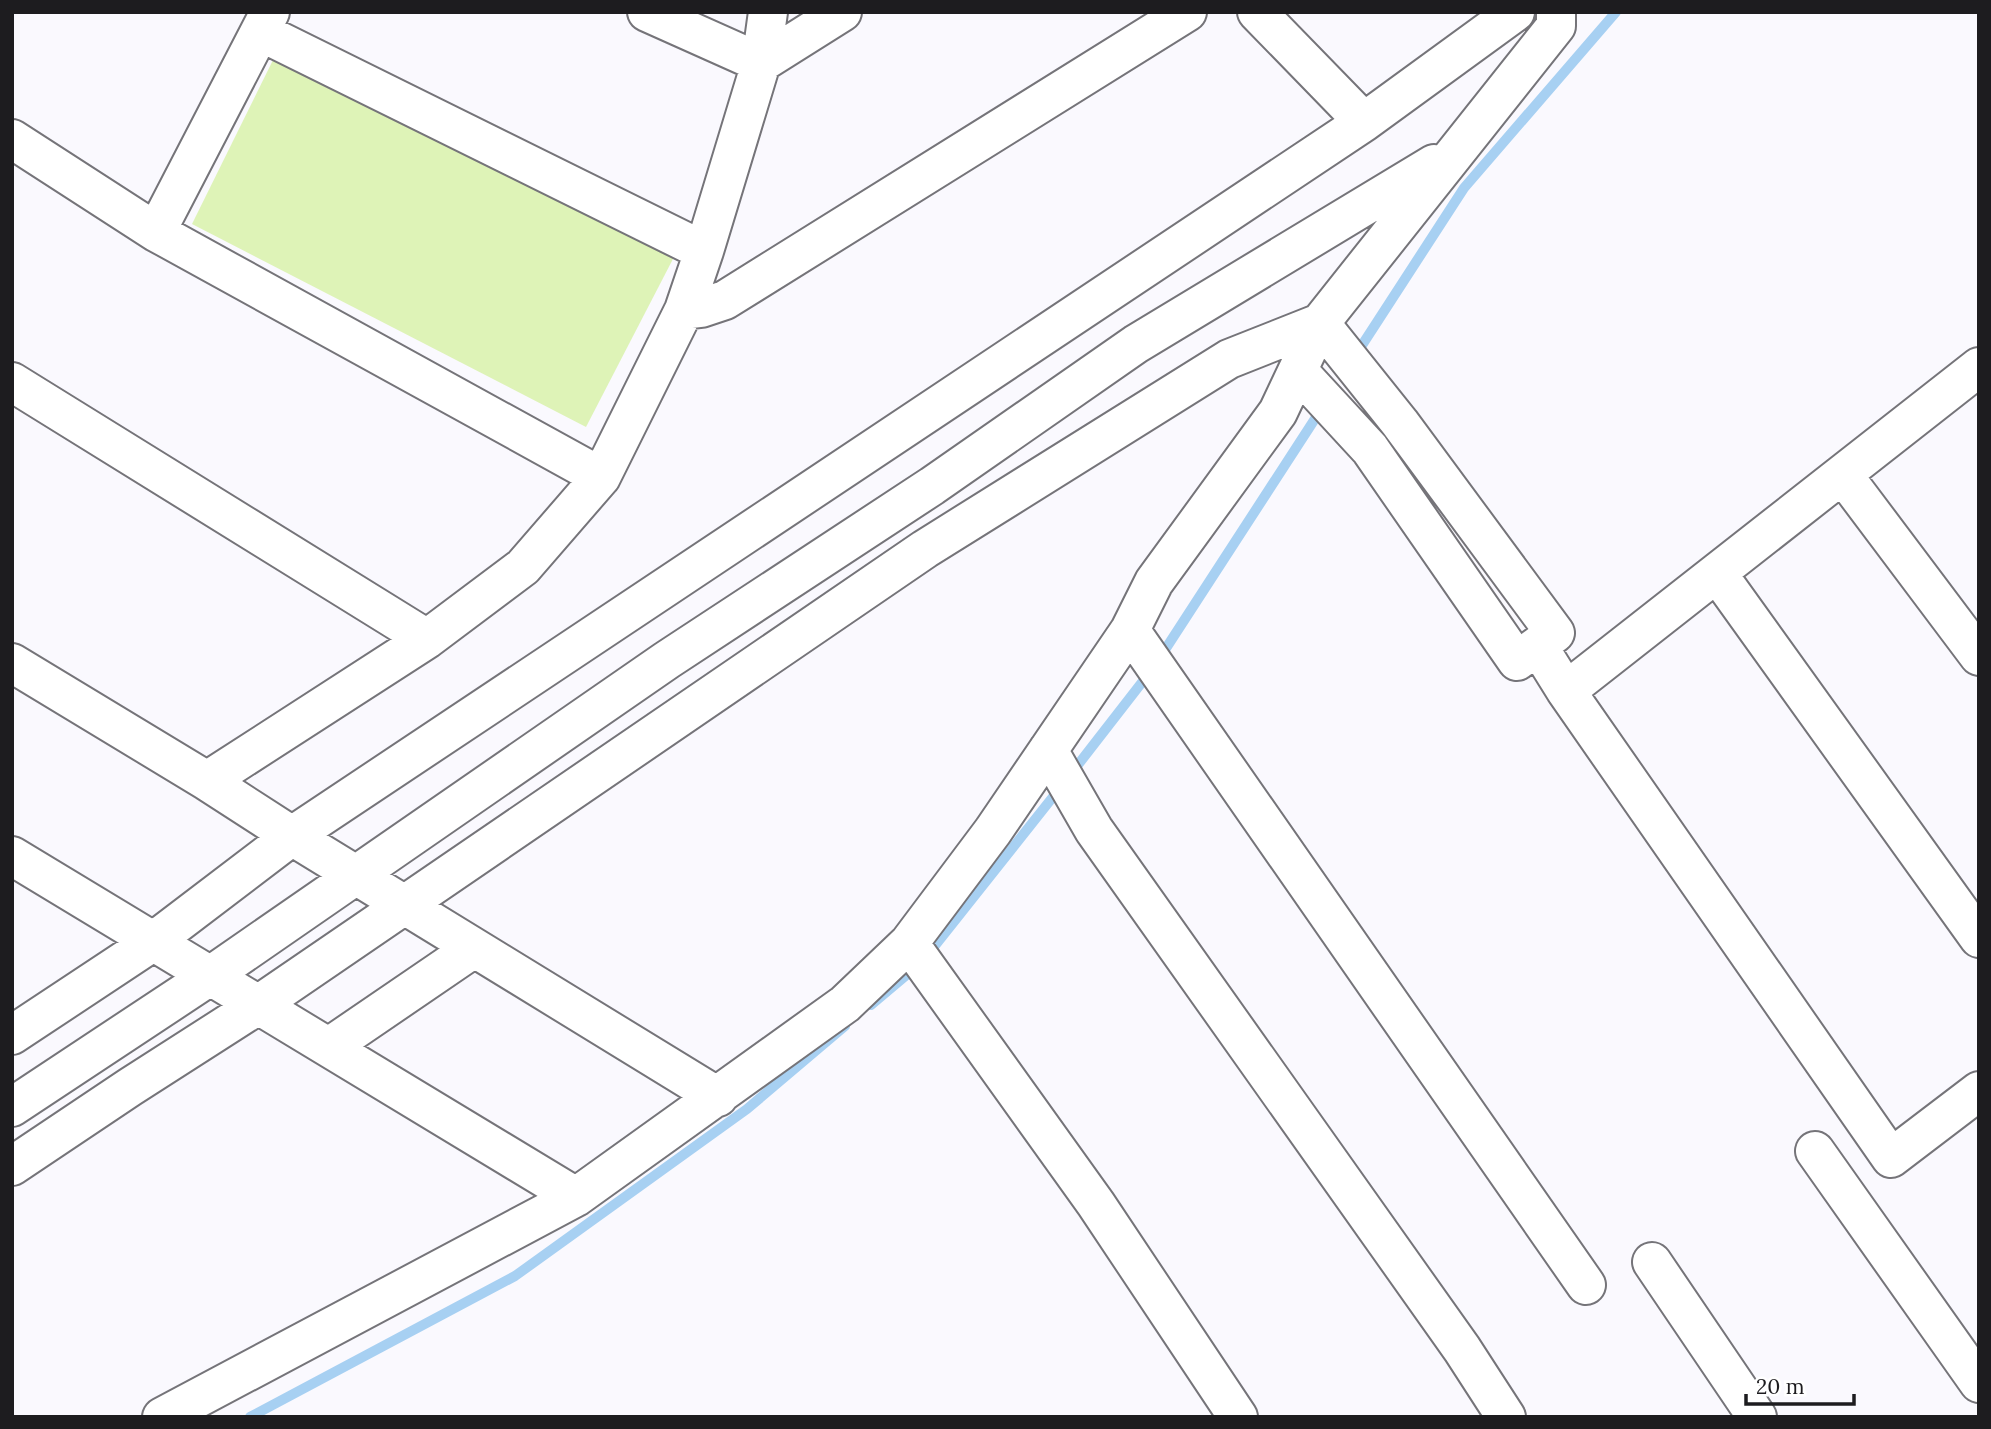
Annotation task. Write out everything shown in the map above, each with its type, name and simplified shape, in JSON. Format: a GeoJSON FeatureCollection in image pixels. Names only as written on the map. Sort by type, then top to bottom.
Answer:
{"type":"FeatureCollection","features":[{"type":"Feature","properties":{"kind":"street"},"geometry":{"type":"LineString","coordinates":[[647,12],[761,63]]}},
{"type":"Feature","properties":{"kind":"street"},"geometry":{"type":"LineString","coordinates":[[207,781],[427,639],[523,567],[601,478],[684,310],[761,63],[768,12]]}},
{"type":"Feature","properties":{"kind":"street"},"geometry":{"type":"LineString","coordinates":[[761,63],[842,12]]}},
{"type":"Feature","properties":{"kind":"street"},"geometry":{"type":"LineString","coordinates":[[684,310],[725,300],[1186,12]]}},
{"type":"Feature","properties":{"kind":"street"},"geometry":{"type":"LineString","coordinates":[[1257,12],[1364,122]]}},
{"type":"Feature","properties":{"kind":"street"},"geometry":{"type":"LineString","coordinates":[[12,1035],[154,941],[292,836],[1364,122],[1515,12]]}},
{"type":"Feature","properties":{"kind":"street"},"geometry":{"type":"LineString","coordinates":[[162,1417],[576,1197],[845,1004],[909,943],[993,831],[1130,630],[1154,582],[1278,412],[1320,323],[1556,26],[1556,12]]}},
{"type":"Feature","properties":{"kind":"street"},"geometry":{"type":"LineString","coordinates":[[156,232],[265,22],[704,251]]}},
{"type":"Feature","properties":{"kind":"street"},"geometry":{"type":"LineString","coordinates":[[12,139],[156,232],[601,478]]}},
{"type":"Feature","properties":{"kind":"street"},"geometry":{"type":"LineString","coordinates":[[12,1107],[210,975],[667,660],[932,486],[1136,344],[1457,150]]}},
{"type":"Feature","properties":{"kind":"street"},"geometry":{"type":"LineString","coordinates":[[1320,323],[1400,424],[1536,647],[1891,1158],[1979,1091]]}},
{"type":"Feature","properties":{"kind":"street"},"geometry":{"type":"LineString","coordinates":[[12,1166],[258,1005],[925,549],[1229,359],[1320,323]]}},
{"type":"Feature","properties":{"kind":"street"},"geometry":{"type":"LineString","coordinates":[[1566,691],[1978,369]]}},
{"type":"Feature","properties":{"kind":"street"},"geometry":{"type":"LineString","coordinates":[[1298,371],[1370,449],[1536,647]]}},
{"type":"Feature","properties":{"kind":"street"},"geometry":{"type":"LineString","coordinates":[[12,382],[427,639]]}},
{"type":"Feature","properties":{"kind":"street"},"geometry":{"type":"LineString","coordinates":[[1843,475],[1979,656]]}},
{"type":"Feature","properties":{"kind":"street"},"geometry":{"type":"LineString","coordinates":[[1717,573],[1979,938]]}},
{"type":"Feature","properties":{"kind":"street"},"geometry":{"type":"LineString","coordinates":[[1130,630],[1586,1285]]}},
{"type":"Feature","properties":{"kind":"street"},"geometry":{"type":"LineString","coordinates":[[12,663],[718,1097]]}},
{"type":"Feature","properties":{"kind":"street"},"geometry":{"type":"LineString","coordinates":[[1048,750],[1094,830],[1462,1349],[1506,1417]]}},
{"type":"Feature","properties":{"kind":"street"},"geometry":{"type":"LineString","coordinates":[[12,856],[576,1197]]}},
{"type":"Feature","properties":{"kind":"street"},"geometry":{"type":"LineString","coordinates":[[909,943],[1096,1204],[1238,1417]]}},
{"type":"Feature","properties":{"kind":"street"},"geometry":{"type":"LineString","coordinates":[[329,1047],[474,948]]}},
{"type":"Feature","properties":{"kind":"street"},"geometry":{"type":"LineString","coordinates":[[1815,1151],[1979,1383]]}},
{"type":"Feature","properties":{"kind":"street"},"geometry":{"type":"LineString","coordinates":[[1652,1262],[1757,1417]]}},
{"type":"Feature","properties":{"kind":"green space"},"geometry":{"type":"Polygon","coordinates":[[[273,60],[674,257],[586,427],[192,224],[273,60]]]}},
{"type":"Feature","properties":{"kind":"waterway"},"geometry":{"type":"LineString","coordinates":[[1355,356],[1464,188],[1616,12]]}},
{"type":"Feature","properties":{"kind":"waterway"},"geometry":{"type":"LineString","coordinates":[[1159,659],[1322,408]]}},
{"type":"Feature","properties":{"kind":"waterway"},"geometry":{"type":"LineString","coordinates":[[1070,775],[1150,672]]}},
{"type":"Feature","properties":{"kind":"waterway"},"geometry":{"type":"LineString","coordinates":[[871,1005],[922,962],[1060,788]]}},
{"type":"Feature","properties":{"kind":"waterway"},"geometry":{"type":"LineString","coordinates":[[250,1417],[515,1276],[747,1109],[845,1026]]}}]}
